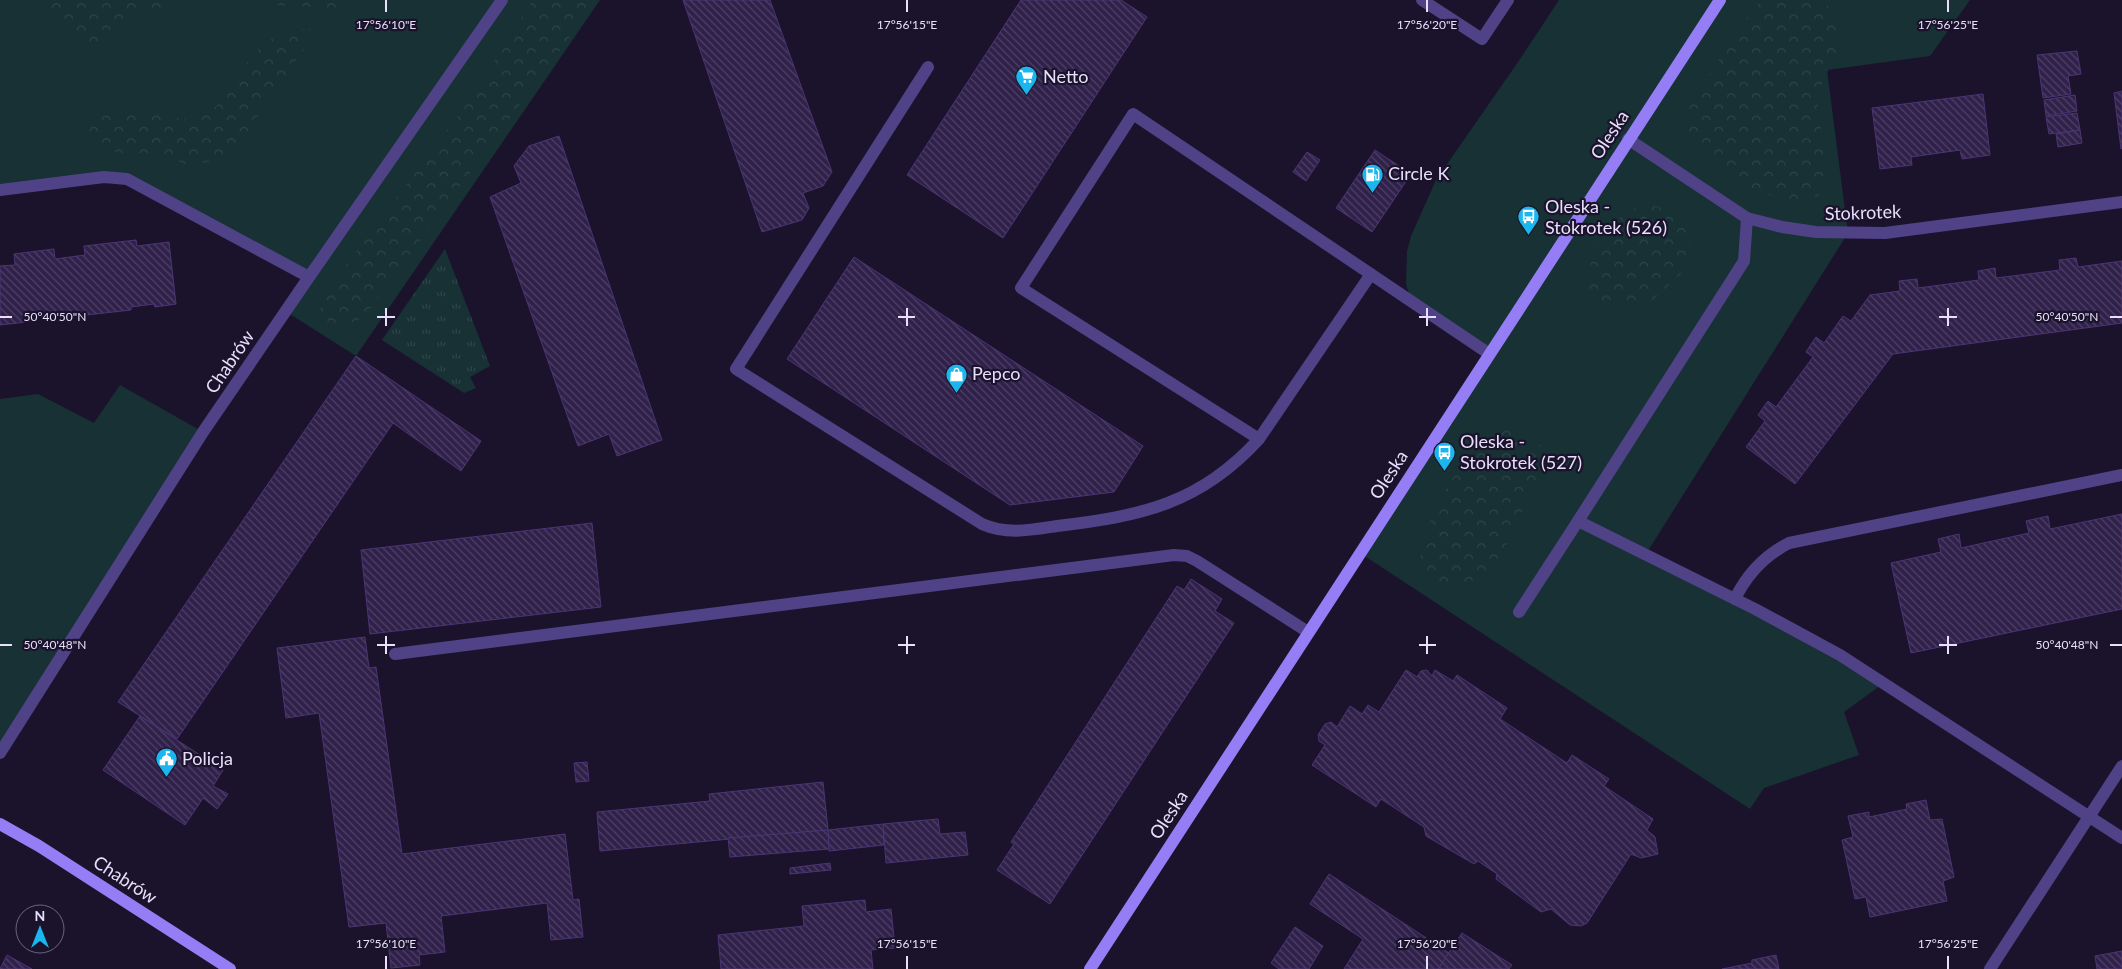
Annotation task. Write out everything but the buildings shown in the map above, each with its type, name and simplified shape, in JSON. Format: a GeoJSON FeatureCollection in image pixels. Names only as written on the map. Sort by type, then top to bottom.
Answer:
{"type":"FeatureCollection","features":[{"type":"Feature","properties":{"kind":"main road","name":"Oleska"},"geometry":{"type":"LineString","coordinates":[[1090,969],[1488,353],[1720,0]]}},
{"type":"Feature","properties":{"kind":"main road","name":"Chabrów"},"geometry":{"type":"LineString","coordinates":[[0,824],[39,846],[230,969]]}},
{"type":"Feature","properties":{"kind":"street","name":"Chabrów"},"geometry":{"type":"LineString","coordinates":[[0,753],[203,432],[308,277],[502,0]]}},
{"type":"Feature","properties":{"kind":"street"},"geometry":{"type":"LineString","coordinates":[[1422,0],[1482,39],[1508,0]]}},
{"type":"Feature","properties":{"kind":"street"},"geometry":{"type":"LineString","coordinates":[[928,67],[736,369],[982,524],[996,530],[1016,532],[1106,520],[1164,505],[1196,491],[1217,478],[1232,467],[1259,440],[1371,274]]}},
{"type":"Feature","properties":{"kind":"street"},"geometry":{"type":"LineString","coordinates":[[1259,440],[1021,288],[1133,114],[1488,353]]}},
{"type":"Feature","properties":{"kind":"street","name":"Stokrotek"},"geometry":{"type":"LineString","coordinates":[[1628,139],[1747,218],[1782,227],[1816,232],[1885,233],[2122,202]]}},
{"type":"Feature","properties":{"kind":"street"},"geometry":{"type":"LineString","coordinates":[[0,190],[104,177],[127,179],[308,277]]}},
{"type":"Feature","properties":{"kind":"street"},"geometry":{"type":"LineString","coordinates":[[1519,612],[1744,261],[1747,218]]}},
{"type":"Feature","properties":{"kind":"street"},"geometry":{"type":"LineString","coordinates":[[1736,599],[1742,586],[1769,553],[1790,543],[2122,475]]}},
{"type":"Feature","properties":{"kind":"street"},"geometry":{"type":"LineString","coordinates":[[1578,521],[1736,599],[1840,656],[2122,838]]}},
{"type":"Feature","properties":{"kind":"street"},"geometry":{"type":"LineString","coordinates":[[395,654],[1174,554],[1187,556],[1197,561],[1308,632]]}},
{"type":"Feature","properties":{"kind":"street"},"geometry":{"type":"LineString","coordinates":[[1990,969],[2122,766]]}},
{"type":"Feature","properties":{"kind":"green space"},"geometry":{"type":"Polygon","coordinates":[[[0,0],[600,0],[356,356],[285,311],[308,277],[127,179],[0,190],[0,0]]]}},
{"type":"Feature","properties":{"kind":"green space"},"geometry":{"type":"Polygon","coordinates":[[[34,0],[179,0],[173,5],[139,14],[112,42],[92,45],[33,2],[34,0]]]}},
{"type":"Feature","properties":{"kind":"green space"},"geometry":{"type":"Polygon","coordinates":[[[277,0],[348,0],[338,8],[270,5],[277,0]]]}},
{"type":"Feature","properties":{"kind":"green space"},"geometry":{"type":"Polygon","coordinates":[[[533,0],[597,0],[364,317],[339,328],[329,323],[320,311],[324,295],[466,105],[533,0]]]}},
{"type":"Feature","properties":{"kind":"green space"},"geometry":{"type":"Polygon","coordinates":[[[1559,0],[1970,0],[1930,56],[1827,70],[1848,233],[1646,554],[1884,683],[1844,712],[1859,755],[1764,788],[1750,809],[1360,553],[1488,353],[1412,303],[1406,284],[1407,251],[1411,236],[1436,180],[1559,0]]]}},
{"type":"Feature","properties":{"kind":"green space"},"geometry":{"type":"Polygon","coordinates":[[[1761,0],[1821,0],[1829,8],[1838,27],[1840,38],[1838,48],[1825,77],[1818,100],[1818,110],[1827,159],[1826,182],[1823,191],[1818,196],[1809,199],[1799,200],[1776,197],[1743,185],[1710,162],[1685,133],[1688,109],[1738,29],[1761,0]]]}},
{"type":"Feature","properties":{"kind":"green space"},"geometry":{"type":"Polygon","coordinates":[[[308,28],[313,31],[313,36],[237,147],[211,162],[187,165],[159,153],[120,153],[103,149],[90,136],[89,123],[95,116],[135,112],[183,119],[197,118],[209,112],[219,103],[253,55],[263,45],[279,35],[308,28]]]}},
{"type":"Feature","properties":{"kind":"green space"},"geometry":{"type":"Polygon","coordinates":[[[1647,202],[1684,218],[1690,244],[1683,272],[1652,301],[1624,306],[1604,304],[1586,294],[1591,261],[1595,249],[1608,228],[1631,210],[1647,202]]]}},
{"type":"Feature","properties":{"kind":"green space"},"geometry":{"type":"Polygon","coordinates":[[[445,249],[490,366],[470,377],[476,388],[464,393],[382,340],[445,249]]]}},
{"type":"Feature","properties":{"kind":"green space"},"geometry":{"type":"Polygon","coordinates":[[[120,385],[203,432],[0,753],[0,399],[38,394],[94,423],[120,385]]]}},
{"type":"Feature","properties":{"kind":"green space"},"geometry":{"type":"Polygon","coordinates":[[[1494,426],[1537,438],[1543,454],[1541,468],[1512,533],[1492,568],[1477,579],[1447,586],[1419,569],[1427,529],[1435,510],[1456,474],[1494,426]]]}},
{"type":"Feature","properties":{"kind":"place","name":"Netto"},"geometry":{"type":"Point","coordinates":[1027,96]}},
{"type":"Feature","properties":{"kind":"place","name":"Circle K"},"geometry":{"type":"Point","coordinates":[1372,193]}},
{"type":"Feature","properties":{"kind":"place","name":"Oleska - Stokrotek (526)"},"geometry":{"type":"Point","coordinates":[1529,236]}},
{"type":"Feature","properties":{"kind":"place","name":"Pepco"},"geometry":{"type":"Point","coordinates":[956,393]}},
{"type":"Feature","properties":{"kind":"place","name":"Oleska - Stokrotek (527)"},"geometry":{"type":"Point","coordinates":[1444,471]}},
{"type":"Feature","properties":{"kind":"place","name":"Policja"},"geometry":{"type":"Point","coordinates":[166,778]}}]}
